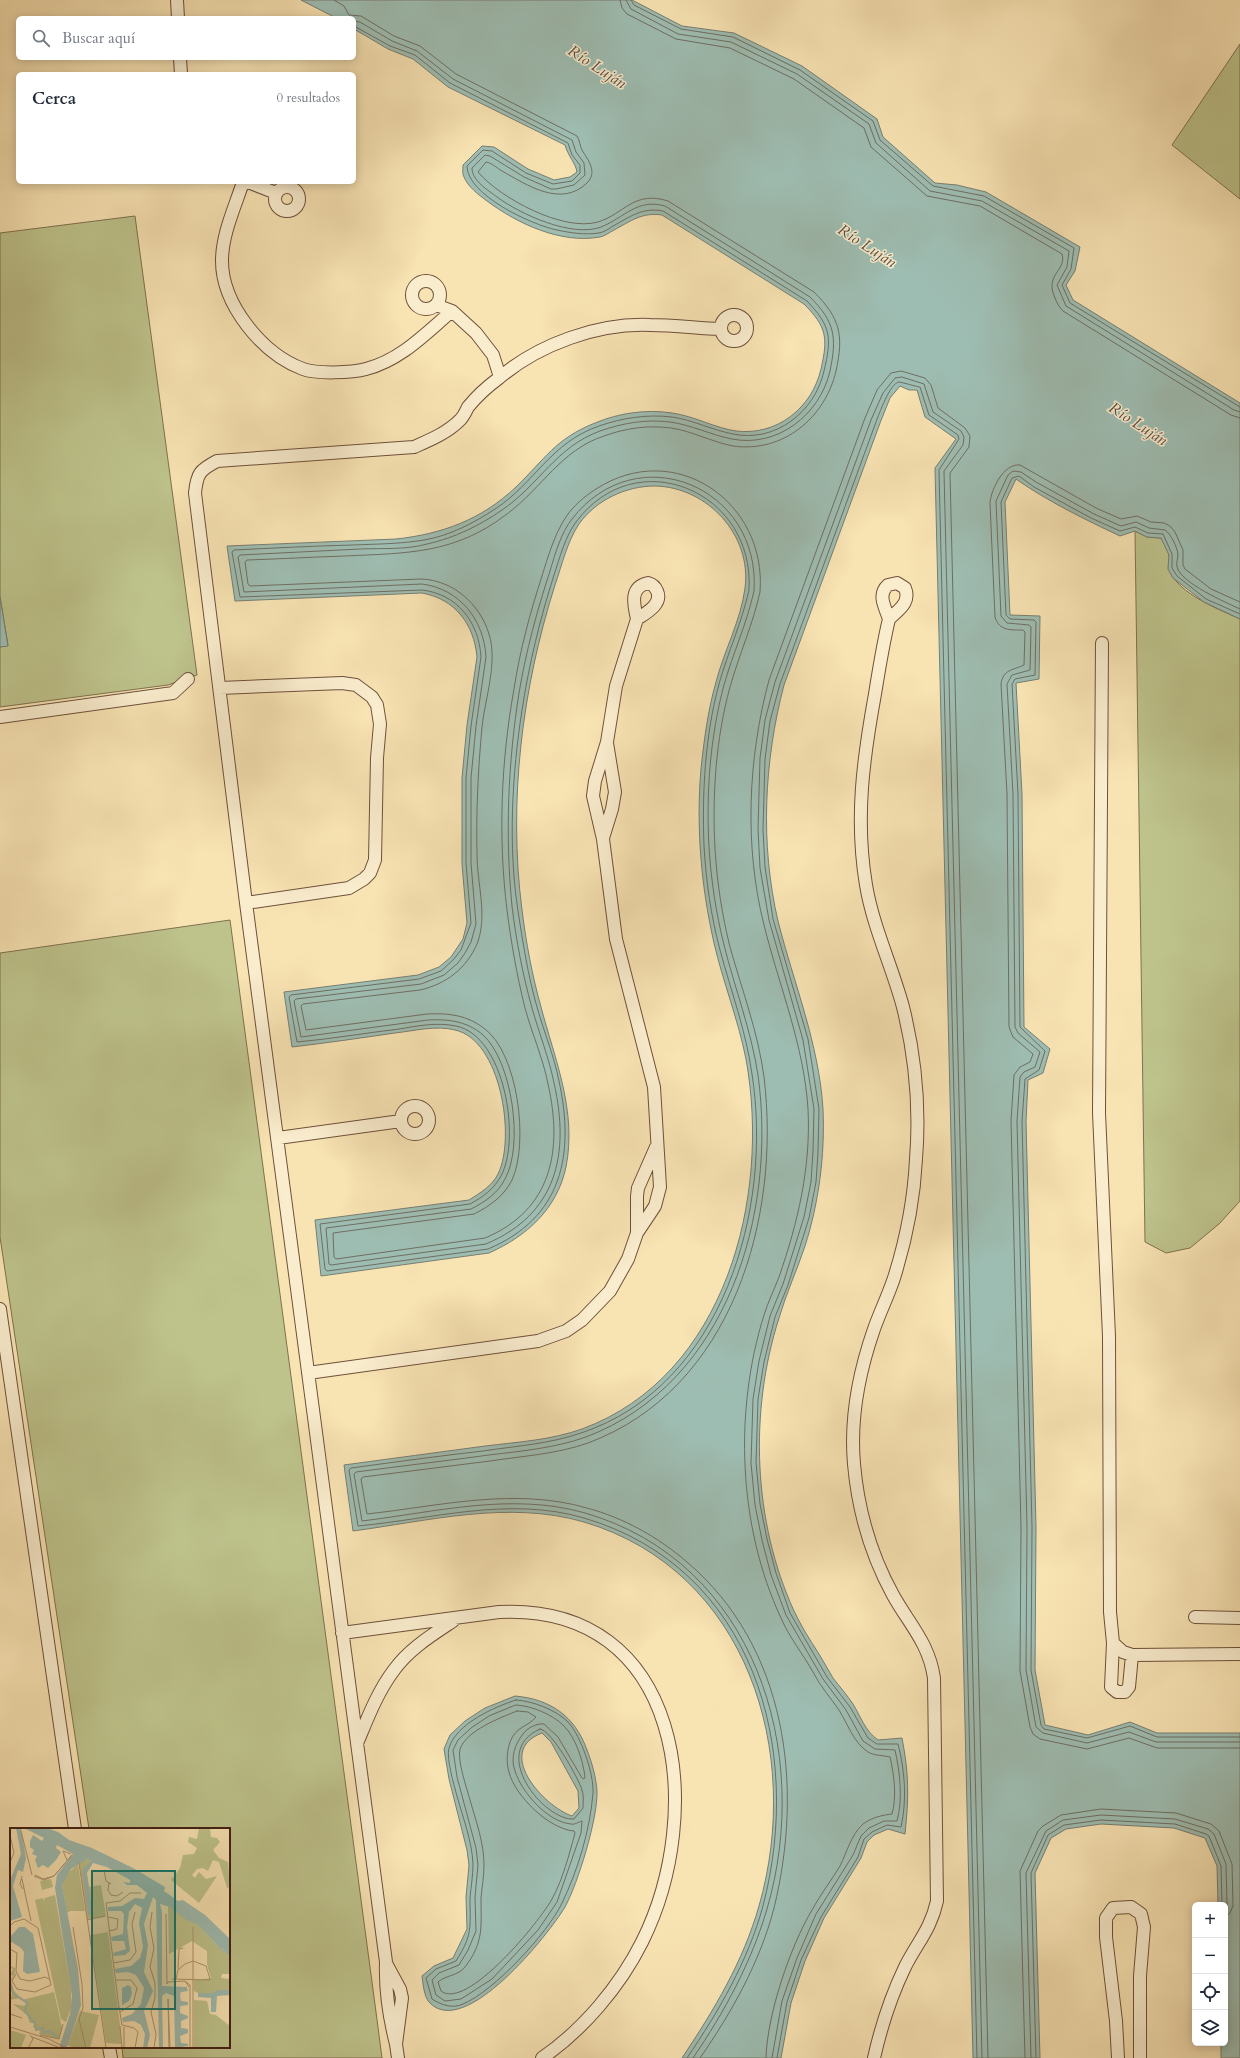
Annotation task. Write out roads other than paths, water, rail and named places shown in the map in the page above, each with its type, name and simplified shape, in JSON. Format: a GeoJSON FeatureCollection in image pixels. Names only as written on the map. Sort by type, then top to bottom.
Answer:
{"type":"FeatureCollection","features":[{"type":"Feature","properties":{"kind":"street"},"geometry":{"type":"LineString","coordinates":[[177,0],[178,16]]}},
{"type":"Feature","properties":{"kind":"street"},"geometry":{"type":"LineString","coordinates":[[180,60],[181,72]]}},
{"type":"Feature","properties":{"kind":"street"},"geometry":{"type":"LineString","coordinates":[[242,184],[225,234],[222,261],[226,283],[234,308],[252,332],[277,356],[303,369],[330,372],[365,370],[401,354],[452,310]]}},
{"type":"Feature","properties":{"kind":"street"},"geometry":{"type":"LineString","coordinates":[[253,184],[276,193]]}},
{"type":"Feature","properties":{"kind":"street"},"geometry":{"type":"LineString","coordinates":[[436,304],[452,310],[476,334],[493,356],[500,377]]}},
{"type":"Feature","properties":{"kind":"street"},"geometry":{"type":"LineString","coordinates":[[398,2058],[396,2044],[402,1998],[400,1989],[386,1962],[246,903],[195,493],[196,479],[202,469],[217,461],[398,450],[414,447],[431,440],[456,423],[481,393],[519,363],[542,350],[568,339],[592,332],[622,326],[650,324],[720,329]]}},
{"type":"Feature","properties":{"kind":"street"},"geometry":{"type":"LineString","coordinates":[[637,619],[616,686],[607,742],[594,781],[594,796],[603,839],[616,939],[654,1087],[657,1114],[656,1147],[660,1178],[658,1197],[649,1218],[637,1233]]}},
{"type":"Feature","properties":{"kind":"street"},"geometry":{"type":"LineString","coordinates":[[874,2058],[884,2018],[896,1986],[906,1966],[932,1923],[937,1901],[934,1678],[932,1664],[921,1638],[892,1593],[874,1553],[864,1524],[854,1464],[854,1421],[858,1384],[873,1332],[900,1256],[910,1210],[916,1158],[916,1094],[908,1030],[897,986],[872,912],[866,889],[860,842],[862,772],[889,619]]}},
{"type":"Feature","properties":{"kind":"street"},"geometry":{"type":"LineString","coordinates":[[1102,643],[1099,1113],[1109,1336],[1110,1612],[1113,1643],[1111,1687],[1117,1692],[1124,1692],[1129,1687],[1132,1655]]}},
{"type":"Feature","properties":{"kind":"street"},"geometry":{"type":"LineString","coordinates":[[0,717],[173,694],[188,679]]}},
{"type":"Feature","properties":{"kind":"street"},"geometry":{"type":"LineString","coordinates":[[220,688],[342,683],[356,684],[372,697],[380,714],[375,810],[375,860],[370,873],[359,884],[349,888],[246,903]]}},
{"type":"Feature","properties":{"kind":"street"},"geometry":{"type":"LineString","coordinates":[[603,839],[612,809],[615,792],[614,777],[607,742]]}},
{"type":"Feature","properties":{"kind":"street"},"geometry":{"type":"LineString","coordinates":[[278,1138],[401,1121]]}},
{"type":"Feature","properties":{"kind":"street"},"geometry":{"type":"LineString","coordinates":[[308,1373],[521,1344],[553,1337],[582,1320],[610,1291],[628,1259],[637,1233],[637,1192],[656,1147]]}},
{"type":"Feature","properties":{"kind":"street"},"geometry":{"type":"LineString","coordinates":[[0,1309],[75,1828]]}},
{"type":"Feature","properties":{"kind":"street"},"geometry":{"type":"LineString","coordinates":[[342,1633],[456,1619],[480,1614],[522,1611],[559,1617],[580,1624],[601,1636],[618,1649],[646,1682],[662,1716],[671,1751],[675,1796],[673,1841],[669,1863],[652,1918],[642,1942],[610,1991],[571,2036],[542,2058]]}},
{"type":"Feature","properties":{"kind":"street"},"geometry":{"type":"LineString","coordinates":[[1195,1617],[1240,1618]]}},
{"type":"Feature","properties":{"kind":"street"},"geometry":{"type":"LineString","coordinates":[[358,1742],[378,1696],[394,1669],[429,1636],[456,1619]]}},
{"type":"Feature","properties":{"kind":"street"},"geometry":{"type":"LineString","coordinates":[[1113,1643],[1123,1652],[1132,1655],[1240,1654]]}},
{"type":"Feature","properties":{"kind":"street"},"geometry":{"type":"LineString","coordinates":[[1118,2058],[1116,2021],[1106,1937],[1106,1918],[1113,1908],[1131,1907],[1141,1914],[1144,1927],[1140,1976],[1140,2058]]}},
{"type":"Feature","properties":{"kind":"street"},"geometry":{"type":"LineString","coordinates":[[109,2048],[111,2058]]}},
{"type":"Feature","properties":{"kind":"water","name":"Río Luján"},"geometry":{"type":"Polygon","coordinates":[[[301,0],[632,0],[682,26],[734,33],[802,66],[877,119],[883,137],[935,183],[957,185],[986,192],[1080,247],[1075,271],[1066,285],[1073,300],[1240,403],[1240,619],[1204,602],[1173,578],[1168,569],[1169,555],[1161,538],[1147,537],[1135,531],[1120,536],[1080,517],[1016,479],[1005,502],[1010,615],[1040,616],[1039,679],[1016,683],[1022,794],[1024,1027],[1050,1049],[1043,1073],[1028,1080],[1026,1121],[1036,1527],[1035,1670],[1045,1725],[1088,1735],[1130,1722],[1157,1733],[1240,1733],[1240,2058],[1221,2058],[1221,2046],[1228,2046],[1228,1902],[1218,1902],[1217,1866],[1205,1838],[1174,1828],[1101,1824],[1066,1829],[1051,1838],[1035,1873],[1040,2058],[973,2058],[935,468],[956,439],[925,417],[917,390],[909,390],[900,386],[890,398],[880,423],[784,685],[772,743],[769,773],[767,833],[772,892],[784,944],[805,1014],[817,1061],[823,1109],[823,1144],[820,1178],[810,1229],[779,1318],[769,1354],[763,1391],[760,1428],[760,1466],[763,1504],[770,1540],[780,1576],[797,1617],[833,1678],[853,1704],[870,1732],[878,1740],[902,1738],[908,1786],[905,1834],[888,1829],[874,1835],[867,1842],[861,1858],[824,1918],[805,1961],[791,2003],[781,2058],[682,2058],[716,2004],[745,1947],[759,1906],[771,1848],[773,1788],[766,1730],[750,1675],[723,1625],[687,1581],[640,1546],[584,1522],[556,1516],[527,1513],[468,1514],[353,1531],[344,1465],[534,1440],[558,1436],[582,1429],[631,1404],[672,1368],[704,1325],[727,1276],[743,1223],[751,1168],[752,1112],[746,1059],[739,1029],[714,943],[706,900],[699,834],[699,812],[703,747],[711,703],[719,670],[740,612],[745,588],[745,568],[741,550],[733,533],[722,518],[708,505],[692,495],[674,488],[655,486],[644,487],[612,496],[594,508],[579,524],[568,546],[555,585],[534,664],[526,705],[518,787],[518,869],[527,946],[538,995],[558,1066],[567,1106],[569,1146],[562,1182],[556,1196],[548,1208],[528,1229],[503,1246],[489,1253],[321,1276],[315,1220],[469,1200],[492,1182],[498,1174],[503,1158],[505,1138],[504,1115],[500,1092],[494,1070],[484,1052],[471,1038],[455,1030],[433,1028],[292,1047],[284,992],[418,975],[439,967],[451,957],[463,939],[467,923],[462,864],[462,778],[467,725],[477,657],[472,634],[461,615],[444,601],[434,596],[422,593],[235,601],[227,546],[396,539],[413,537],[460,524],[475,517],[503,499],[551,450],[570,436],[595,423],[623,414],[652,411],[672,413],[736,431],[765,429],[779,424],[790,416],[801,407],[810,396],[821,369],[825,349],[824,334],[821,326],[812,312],[804,304],[662,215],[655,214],[643,216],[602,236],[570,238],[555,235],[526,224],[484,199],[468,184],[463,174],[463,165],[482,146],[494,147],[528,169],[554,180],[570,177],[577,172],[565,145],[448,87],[413,59],[388,49],[356,30],[356,16],[332,16],[301,0]]]}},
{"type":"Feature","properties":{"kind":"water"},"geometry":{"type":"Polygon","coordinates":[[[0,597],[8,646],[0,647],[0,597]]]}},
{"type":"Feature","properties":{"kind":"water"},"geometry":{"type":"Polygon","coordinates":[[[515,1696],[539,1701],[560,1711],[576,1728],[587,1750],[596,1781],[596,1803],[591,1833],[576,1883],[565,1907],[556,1920],[542,1939],[524,1959],[504,1979],[483,1996],[463,2007],[444,2010],[429,2002],[427,1999],[422,1976],[434,1966],[453,1958],[467,1929],[466,1897],[469,1865],[467,1850],[449,1779],[444,1749],[450,1735],[465,1721],[485,1708],[515,1696]],[[542,1733],[528,1741],[522,1752],[523,1765],[528,1778],[537,1790],[560,1810],[572,1816],[579,1808],[578,1791],[551,1742],[542,1733]]]}}]}
